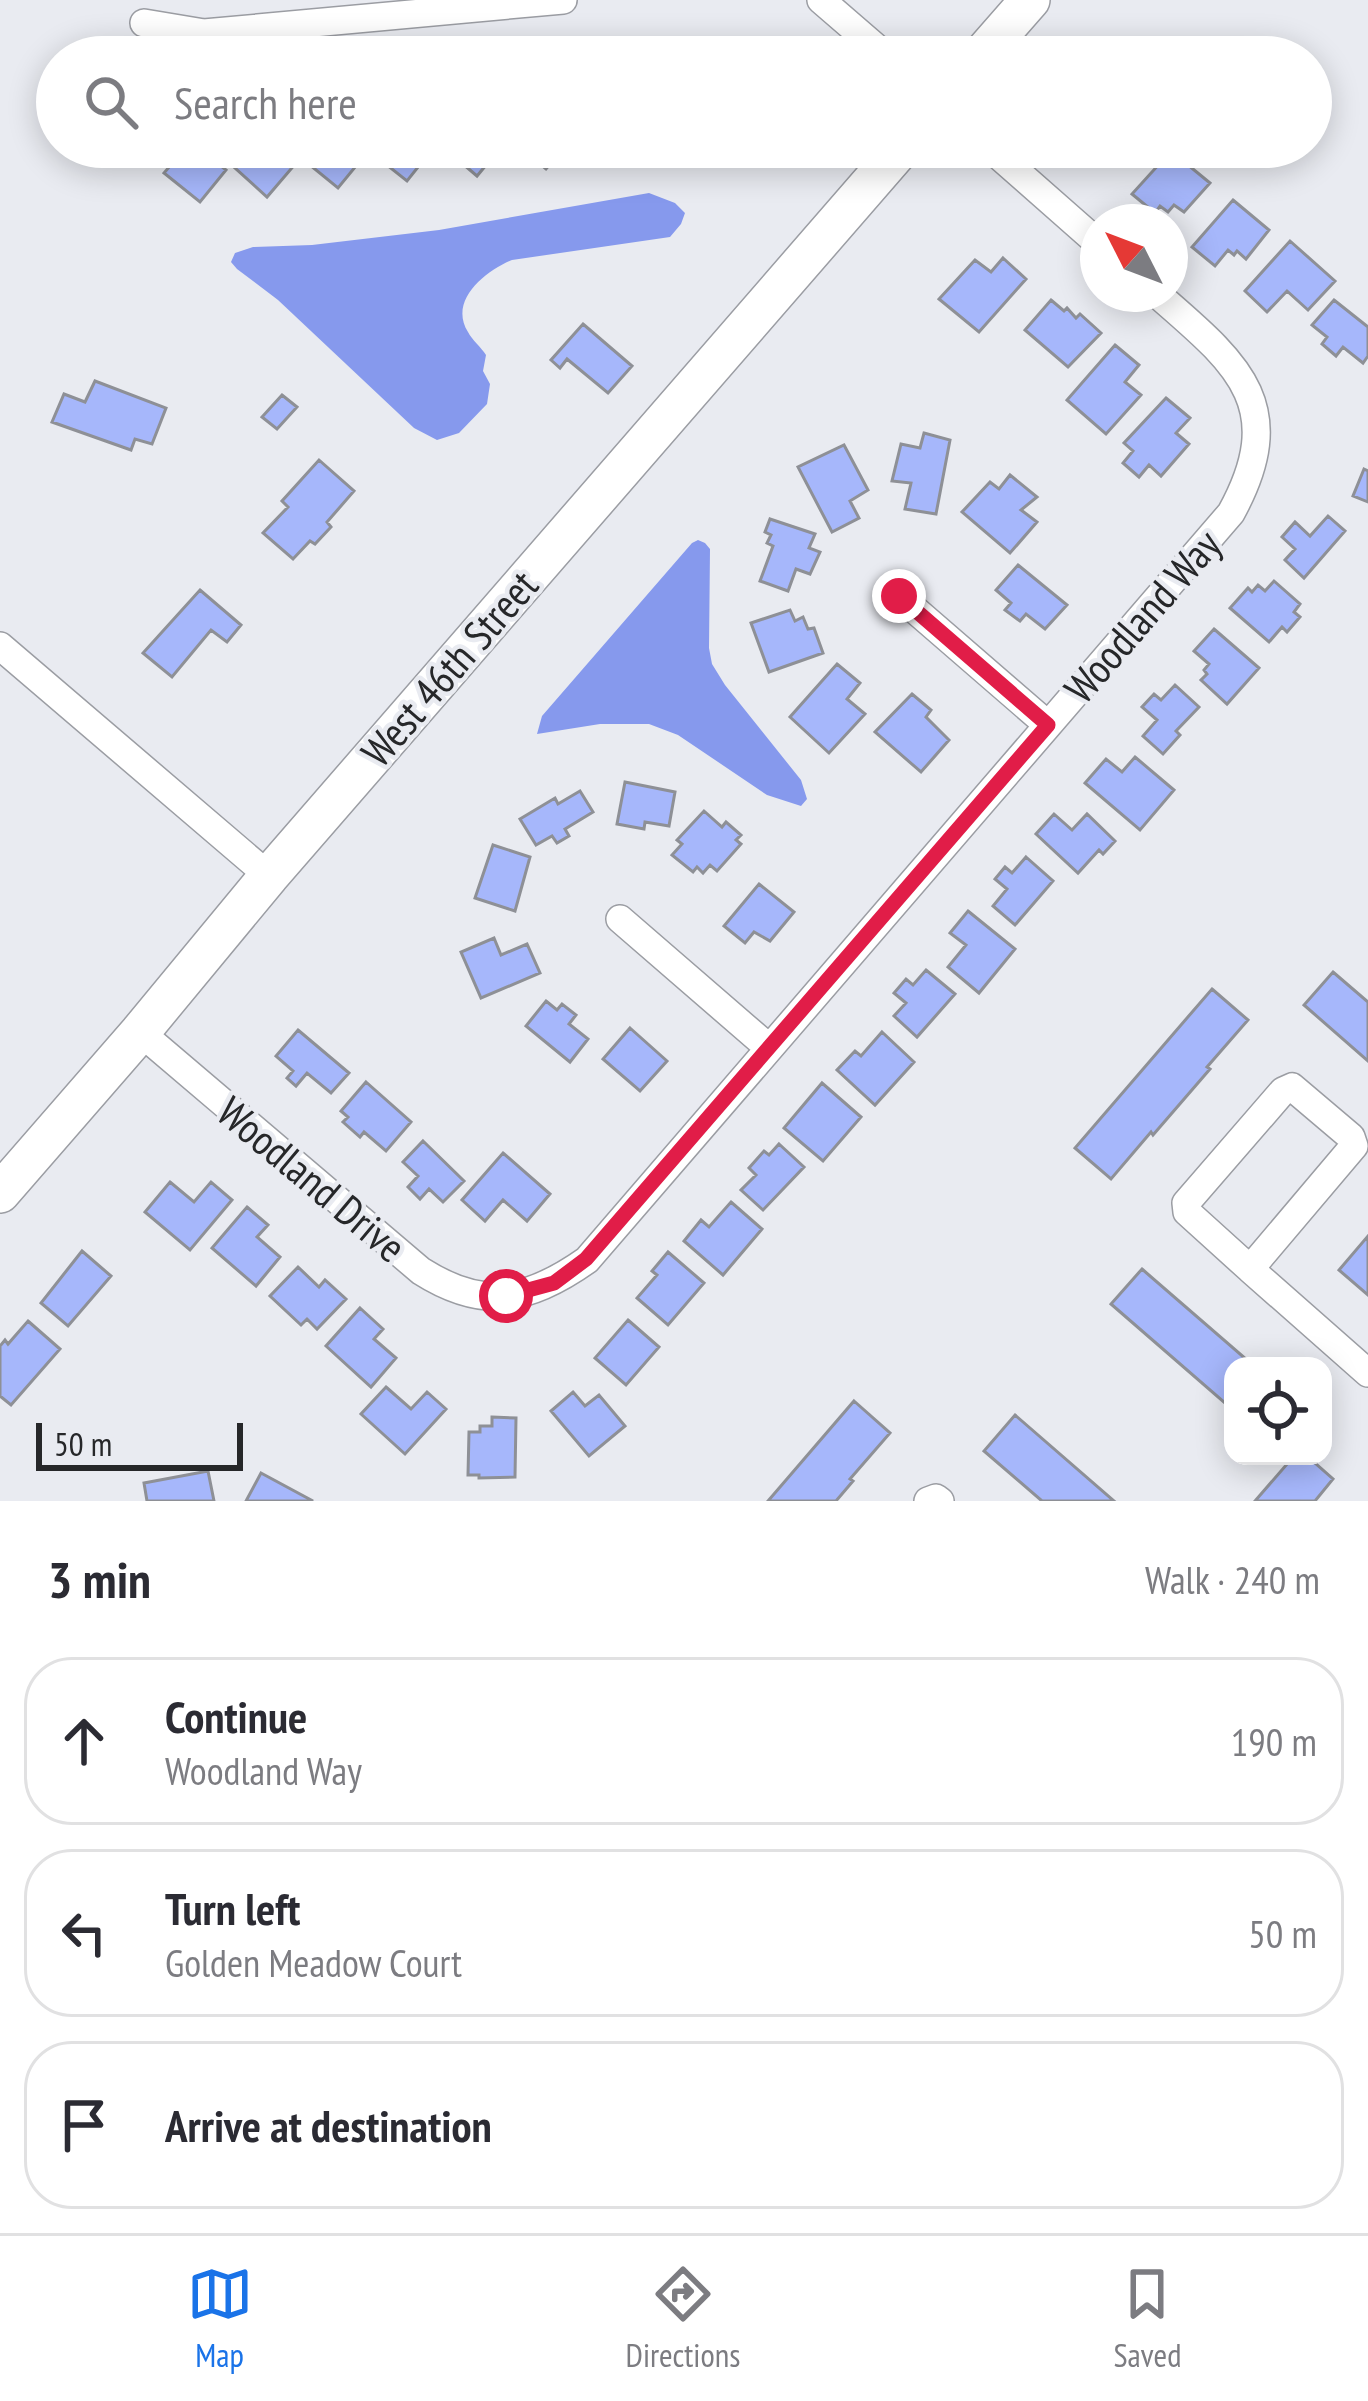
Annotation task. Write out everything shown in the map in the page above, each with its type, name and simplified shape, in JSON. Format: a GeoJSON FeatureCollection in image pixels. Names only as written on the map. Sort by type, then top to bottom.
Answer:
{"type":"FeatureCollection","features":[{"type":"Feature","properties":{"kind":"street"},"geometry":{"type":"LineString","coordinates":[[144,23],[204,33],[562,0]]}},
{"type":"Feature","properties":{"kind":"street"},"geometry":{"type":"LineString","coordinates":[[820,0],[862,36]]}},
{"type":"Feature","properties":{"kind":"street"},"geometry":{"type":"LineString","coordinates":[[998,36],[1030,0]]}},
{"type":"Feature","properties":{"kind":"street","name":"West 46th Street"},"geometry":{"type":"LineString","coordinates":[[0,1193],[884,168]]}},
{"type":"Feature","properties":{"kind":"street"},"geometry":{"type":"LineString","coordinates":[[1013,168],[1080,227]]}},
{"type":"Feature","properties":{"kind":"street","name":"Woodland Way"},"geometry":{"type":"LineString","coordinates":[[500,1296],[544,1287],[586,1259],[1231,513],[1246,487],[1256,449],[1247,391],[1227,357],[1177,312]]}},
{"type":"Feature","properties":{"kind":"street"},"geometry":{"type":"LineString","coordinates":[[899,596],[1048,725]]}},
{"type":"Feature","properties":{"kind":"street"},"geometry":{"type":"LineString","coordinates":[[0,646],[269,876]]}},
{"type":"Feature","properties":{"kind":"street"},"geometry":{"type":"LineString","coordinates":[[620,919],[769,1048]]}},
{"type":"Feature","properties":{"kind":"street","name":"Woodland Drive"},"geometry":{"type":"LineString","coordinates":[[140,1032],[421,1271],[466,1293],[500,1296]]}},
{"type":"Feature","properties":{"kind":"street"},"geometry":{"type":"LineString","coordinates":[[1250,1269],[1354,1146],[1351,1137],[1292,1088],[1283,1091],[1186,1203],[1187,1212],[1250,1269],[1368,1372]]}},
{"type":"Feature","properties":{"kind":"street"},"geometry":{"type":"LineString","coordinates":[[928,1501],[940,1501]]}},
{"type":"Feature","properties":{"kind":"water"},"geometry":{"type":"Polygon","coordinates":[[[649,193],[675,203],[685,213],[670,237],[512,260],[473,288],[466,298],[463,320],[486,355],[487,404],[459,433],[437,440],[414,428],[231,262],[235,253],[253,247],[439,230],[649,193]]]}},
{"type":"Feature","properties":{"kind":"water"},"geometry":{"type":"Polygon","coordinates":[[[698,540],[710,549],[712,664],[801,780],[807,799],[801,806],[767,795],[678,735],[649,724],[600,724],[537,734],[542,716],[698,540]]]}},
{"type":"Feature","properties":{"kind":"building"},"geometry":{"type":"Polygon","coordinates":[[[168,168],[226,170],[200,202],[164,173],[168,168]]]}},
{"type":"Feature","properties":{"kind":"building"},"geometry":{"type":"Polygon","coordinates":[[[235,168],[292,168],[267,197],[235,168]]]}},
{"type":"Feature","properties":{"kind":"building"},"geometry":{"type":"Polygon","coordinates":[[[314,168],[354,168],[338,188],[314,168]]]}},
{"type":"Feature","properties":{"kind":"building"},"geometry":{"type":"Polygon","coordinates":[[[391,168],[417,168],[407,181],[391,168]]]}},
{"type":"Feature","properties":{"kind":"building"},"geometry":{"type":"Polygon","coordinates":[[[1156,168],[1192,168],[1210,183],[1188,208],[1144,204],[1132,194],[1156,168]]]}},
{"type":"Feature","properties":{"kind":"building"},"geometry":{"type":"Polygon","coordinates":[[[1233,200],[1269,230],[1246,259],[1228,250],[1215,266],[1192,247],[1233,200]]]}},
{"type":"Feature","properties":{"kind":"building"},"geometry":{"type":"Polygon","coordinates":[[[1290,241],[1335,281],[1308,310],[1287,291],[1267,312],[1245,291],[1290,241]]]}},
{"type":"Feature","properties":{"kind":"building"},"geometry":{"type":"Polygon","coordinates":[[[1003,258],[1026,279],[979,332],[939,299],[975,260],[991,272],[1003,258]]]}},
{"type":"Feature","properties":{"kind":"building"},"geometry":{"type":"Polygon","coordinates":[[[1051,300],[1076,318],[1080,314],[1101,333],[1068,367],[1025,330],[1051,300]]]}},
{"type":"Feature","properties":{"kind":"building"},"geometry":{"type":"Polygon","coordinates":[[[1334,300],[1368,327],[1368,356],[1363,363],[1343,347],[1336,356],[1322,344],[1327,337],[1312,325],[1334,300]]]}},
{"type":"Feature","properties":{"kind":"building"},"geometry":{"type":"Polygon","coordinates":[[[583,324],[632,366],[608,393],[567,359],[560,368],[551,360],[583,324]]]}},
{"type":"Feature","properties":{"kind":"building"},"geometry":{"type":"Polygon","coordinates":[[[1115,345],[1139,365],[1125,382],[1141,395],[1106,434],[1067,400],[1115,345]]]}},
{"type":"Feature","properties":{"kind":"building"},"geometry":{"type":"Polygon","coordinates":[[[95,381],[166,408],[152,444],[135,439],[131,450],[52,422],[64,394],[85,402],[95,381]]]}},
{"type":"Feature","properties":{"kind":"building"},"geometry":{"type":"Polygon","coordinates":[[[282,395],[297,407],[277,429],[262,417],[282,395]]]}},
{"type":"Feature","properties":{"kind":"building"},"geometry":{"type":"Polygon","coordinates":[[[1166,398],[1190,418],[1176,433],[1189,444],[1161,476],[1149,465],[1139,477],[1123,463],[1133,451],[1124,443],[1166,398]]]}},
{"type":"Feature","properties":{"kind":"building"},"geometry":{"type":"Polygon","coordinates":[[[924,433],[950,440],[936,514],[905,509],[911,483],[892,481],[901,444],[920,448],[924,433]]]}},
{"type":"Feature","properties":{"kind":"building"},"geometry":{"type":"Polygon","coordinates":[[[844,445],[868,490],[850,501],[859,518],[832,532],[798,467],[844,445]]]}},
{"type":"Feature","properties":{"kind":"building"},"geometry":{"type":"Polygon","coordinates":[[[319,460],[354,491],[327,522],[331,527],[293,559],[263,533],[288,507],[282,501],[319,460]]]}},
{"type":"Feature","properties":{"kind":"building"},"geometry":{"type":"Polygon","coordinates":[[[1364,469],[1368,471],[1368,502],[1353,496],[1364,469]]]}},
{"type":"Feature","properties":{"kind":"building"},"geometry":{"type":"Polygon","coordinates":[[[1010,475],[1037,497],[1021,510],[1037,522],[1010,553],[962,512],[990,482],[999,489],[1010,475]]]}},
{"type":"Feature","properties":{"kind":"building"},"geometry":{"type":"Polygon","coordinates":[[[1328,516],[1345,531],[1304,578],[1285,560],[1295,549],[1282,537],[1295,522],[1310,536],[1328,516]]]}},
{"type":"Feature","properties":{"kind":"building"},"geometry":{"type":"Polygon","coordinates":[[[770,519],[815,534],[809,548],[820,552],[810,574],[796,569],[788,591],[760,581],[773,546],[767,543],[771,535],[765,532],[770,519]]]}},
{"type":"Feature","properties":{"kind":"building"},"geometry":{"type":"Polygon","coordinates":[[[1018,565],[1067,605],[1045,629],[1026,614],[1020,621],[1005,610],[1011,603],[996,590],[1018,565]]]}},
{"type":"Feature","properties":{"kind":"building"},"geometry":{"type":"Polygon","coordinates":[[[1274,581],[1300,604],[1294,612],[1300,617],[1269,642],[1230,608],[1248,588],[1252,592],[1258,585],[1265,591],[1274,581]]]}},
{"type":"Feature","properties":{"kind":"building"},"geometry":{"type":"Polygon","coordinates":[[[200,590],[241,625],[227,642],[211,630],[172,677],[143,653],[200,590]]]}},
{"type":"Feature","properties":{"kind":"building"},"geometry":{"type":"Polygon","coordinates":[[[790,610],[795,621],[803,617],[808,629],[814,628],[823,653],[769,672],[751,623],[790,610]]]}},
{"type":"Feature","properties":{"kind":"building"},"geometry":{"type":"Polygon","coordinates":[[[1214,629],[1259,668],[1227,704],[1201,680],[1209,664],[1194,651],[1214,629]]]}},
{"type":"Feature","properties":{"kind":"building"},"geometry":{"type":"Polygon","coordinates":[[[837,664],[860,683],[847,699],[865,714],[829,753],[790,717],[837,664]]]}},
{"type":"Feature","properties":{"kind":"building"},"geometry":{"type":"Polygon","coordinates":[[[1175,685],[1199,707],[1176,731],[1180,735],[1163,754],[1143,736],[1157,720],[1142,707],[1154,694],[1161,700],[1175,685]]]}},
{"type":"Feature","properties":{"kind":"building"},"geometry":{"type":"Polygon","coordinates":[[[912,694],[931,710],[926,717],[949,740],[921,772],[875,732],[912,694]]]}},
{"type":"Feature","properties":{"kind":"building"},"geometry":{"type":"Polygon","coordinates":[[[1135,757],[1174,790],[1140,830],[1085,783],[1106,759],[1122,772],[1135,757]]]}},
{"type":"Feature","properties":{"kind":"building"},"geometry":{"type":"Polygon","coordinates":[[[625,782],[675,792],[669,826],[645,822],[644,829],[617,824],[625,782]]]}},
{"type":"Feature","properties":{"kind":"building"},"geometry":{"type":"Polygon","coordinates":[[[580,791],[593,812],[565,829],[569,836],[557,843],[552,836],[536,845],[520,819],[555,798],[558,804],[580,791]]]}},
{"type":"Feature","properties":{"kind":"building"},"geometry":{"type":"Polygon","coordinates":[[[704,811],[722,827],[726,822],[741,835],[736,840],[741,844],[717,871],[710,865],[703,873],[697,867],[693,872],[672,855],[682,844],[677,840],[704,811]]]}},
{"type":"Feature","properties":{"kind":"building"},"geometry":{"type":"Polygon","coordinates":[[[1054,814],[1072,830],[1087,814],[1115,841],[1103,854],[1099,850],[1078,873],[1036,834],[1054,814]]]}},
{"type":"Feature","properties":{"kind":"building"},"geometry":{"type":"Polygon","coordinates":[[[493,845],[530,857],[515,911],[475,898],[493,845]]]}},
{"type":"Feature","properties":{"kind":"building"},"geometry":{"type":"Polygon","coordinates":[[[1026,857],[1053,881],[1015,925],[993,906],[1007,889],[995,879],[1005,867],[1012,873],[1026,857]]]}},
{"type":"Feature","properties":{"kind":"building"},"geometry":{"type":"Polygon","coordinates":[[[759,884],[794,912],[770,941],[754,932],[745,943],[724,926],[759,884]]]}},
{"type":"Feature","properties":{"kind":"building"},"geometry":{"type":"Polygon","coordinates":[[[968,911],[1015,949],[979,993],[948,967],[966,945],[950,933],[968,911]]]}},
{"type":"Feature","properties":{"kind":"building"},"geometry":{"type":"Polygon","coordinates":[[[494,938],[501,955],[527,944],[540,973],[481,998],[461,952],[494,938]]]}},
{"type":"Feature","properties":{"kind":"building"},"geometry":{"type":"Polygon","coordinates":[[[926,970],[955,994],[917,1037],[894,1016],[906,1003],[894,993],[906,979],[913,985],[926,970]]]}},
{"type":"Feature","properties":{"kind":"building"},"geometry":{"type":"Polygon","coordinates":[[[1333,972],[1368,1002],[1368,1061],[1304,1005],[1333,972]]]}},
{"type":"Feature","properties":{"kind":"building"},"geometry":{"type":"Polygon","coordinates":[[[1212,989],[1248,1020],[1111,1179],[1075,1148],[1212,989]]]}},
{"type":"Feature","properties":{"kind":"building"},"geometry":{"type":"Polygon","coordinates":[[[546,1001],[557,1010],[562,1004],[576,1015],[569,1024],[588,1039],[570,1062],[526,1026],[546,1001]]]}},
{"type":"Feature","properties":{"kind":"building"},"geometry":{"type":"Polygon","coordinates":[[[630,1028],[667,1061],[640,1091],[603,1059],[630,1028]]]}},
{"type":"Feature","properties":{"kind":"building"},"geometry":{"type":"Polygon","coordinates":[[[298,1030],[349,1073],[331,1093],[307,1073],[296,1086],[287,1078],[293,1071],[276,1056],[298,1030]]]}},
{"type":"Feature","properties":{"kind":"building"},"geometry":{"type":"Polygon","coordinates":[[[882,1032],[914,1062],[875,1105],[837,1070],[855,1051],[861,1056],[882,1032]]]}},
{"type":"Feature","properties":{"kind":"building"},"geometry":{"type":"Polygon","coordinates":[[[366,1082],[411,1122],[386,1151],[343,1122],[348,1117],[341,1111],[366,1082]]]}},
{"type":"Feature","properties":{"kind":"building"},"geometry":{"type":"Polygon","coordinates":[[[822,1083],[861,1117],[823,1161],[784,1128],[822,1083]]]}},
{"type":"Feature","properties":{"kind":"building"},"geometry":{"type":"Polygon","coordinates":[[[423,1141],[464,1181],[443,1202],[429,1189],[420,1199],[408,1187],[418,1176],[403,1162],[423,1141]]]}},
{"type":"Feature","properties":{"kind":"building"},"geometry":{"type":"Polygon","coordinates":[[[779,1144],[804,1167],[763,1210],[741,1190],[756,1175],[749,1168],[764,1151],[769,1155],[779,1144]]]}},
{"type":"Feature","properties":{"kind":"building"},"geometry":{"type":"Polygon","coordinates":[[[503,1153],[550,1194],[527,1221],[503,1200],[485,1221],[462,1200],[503,1153]]]}},
{"type":"Feature","properties":{"kind":"building"},"geometry":{"type":"Polygon","coordinates":[[[170,1182],[194,1202],[211,1182],[232,1200],[190,1250],[145,1212],[170,1182]]]}},
{"type":"Feature","properties":{"kind":"building"},"geometry":{"type":"Polygon","coordinates":[[[731,1202],[762,1229],[723,1275],[684,1241],[701,1220],[709,1227],[731,1202]]]}},
{"type":"Feature","properties":{"kind":"building"},"geometry":{"type":"Polygon","coordinates":[[[247,1207],[268,1225],[257,1237],[280,1257],[256,1286],[212,1248],[247,1207]]]}},
{"type":"Feature","properties":{"kind":"building"},"geometry":{"type":"Polygon","coordinates":[[[1368,1236],[1368,1295],[1339,1270],[1368,1236]]]}},
{"type":"Feature","properties":{"kind":"building"},"geometry":{"type":"Polygon","coordinates":[[[82,1251],[111,1276],[68,1326],[41,1303],[82,1251]]]}},
{"type":"Feature","properties":{"kind":"building"},"geometry":{"type":"Polygon","coordinates":[[[668,1252],[704,1283],[668,1325],[637,1298],[657,1275],[652,1271],[668,1252]]]}},
{"type":"Feature","properties":{"kind":"building"},"geometry":{"type":"Polygon","coordinates":[[[298,1267],[319,1287],[325,1280],[346,1299],[317,1329],[307,1319],[301,1325],[270,1296],[298,1267]]]}},
{"type":"Feature","properties":{"kind":"building"},"geometry":{"type":"Polygon","coordinates":[[[1142,1269],[1244,1357],[1224,1357],[1224,1402],[1111,1304],[1142,1269]]]}},
{"type":"Feature","properties":{"kind":"building"},"geometry":{"type":"Polygon","coordinates":[[[360,1308],[383,1329],[374,1339],[396,1358],[371,1387],[326,1346],[360,1308]]]}},
{"type":"Feature","properties":{"kind":"building"},"geometry":{"type":"Polygon","coordinates":[[[628,1320],[659,1347],[626,1385],[595,1358],[628,1320]]]}},
{"type":"Feature","properties":{"kind":"building"},"geometry":{"type":"Polygon","coordinates":[[[28,1321],[60,1349],[11,1405],[0,1396],[0,1346],[5,1340],[8,1344],[28,1321]]]}},
{"type":"Feature","properties":{"kind":"building"},"geometry":{"type":"Polygon","coordinates":[[[386,1387],[411,1409],[427,1392],[446,1409],[405,1454],[361,1414],[386,1387]]]}},
{"type":"Feature","properties":{"kind":"building"},"geometry":{"type":"Polygon","coordinates":[[[573,1392],[585,1406],[599,1395],[625,1426],[589,1456],[551,1411],[573,1392]]]}},
{"type":"Feature","properties":{"kind":"building"},"geometry":{"type":"Polygon","coordinates":[[[854,1401],[890,1433],[836,1501],[768,1501],[854,1401]]]}},
{"type":"Feature","properties":{"kind":"building"},"geometry":{"type":"Polygon","coordinates":[[[1015,1415],[1114,1501],[1042,1501],[984,1451],[1015,1415]]]}},
{"type":"Feature","properties":{"kind":"building"},"geometry":{"type":"Polygon","coordinates":[[[492,1417],[516,1418],[515,1477],[468,1475],[469,1432],[492,1426],[492,1417]]]}},
{"type":"Feature","properties":{"kind":"building"},"geometry":{"type":"Polygon","coordinates":[[[1286,1465],[1317,1465],[1333,1479],[1315,1501],[1255,1501],[1286,1465]]]}},
{"type":"Feature","properties":{"kind":"building"},"geometry":{"type":"Polygon","coordinates":[[[208,1471],[214,1501],[147,1501],[144,1483],[208,1471]]]}},
{"type":"Feature","properties":{"kind":"building"},"geometry":{"type":"Polygon","coordinates":[[[261,1473],[313,1501],[246,1501],[261,1473]]]}},
{"type":"Feature","properties":{"kind":"route"},"geometry":{"type":"LineString","coordinates":[[506,1296],[554,1283],[586,1259],[1048,725],[899,596]]}}]}
